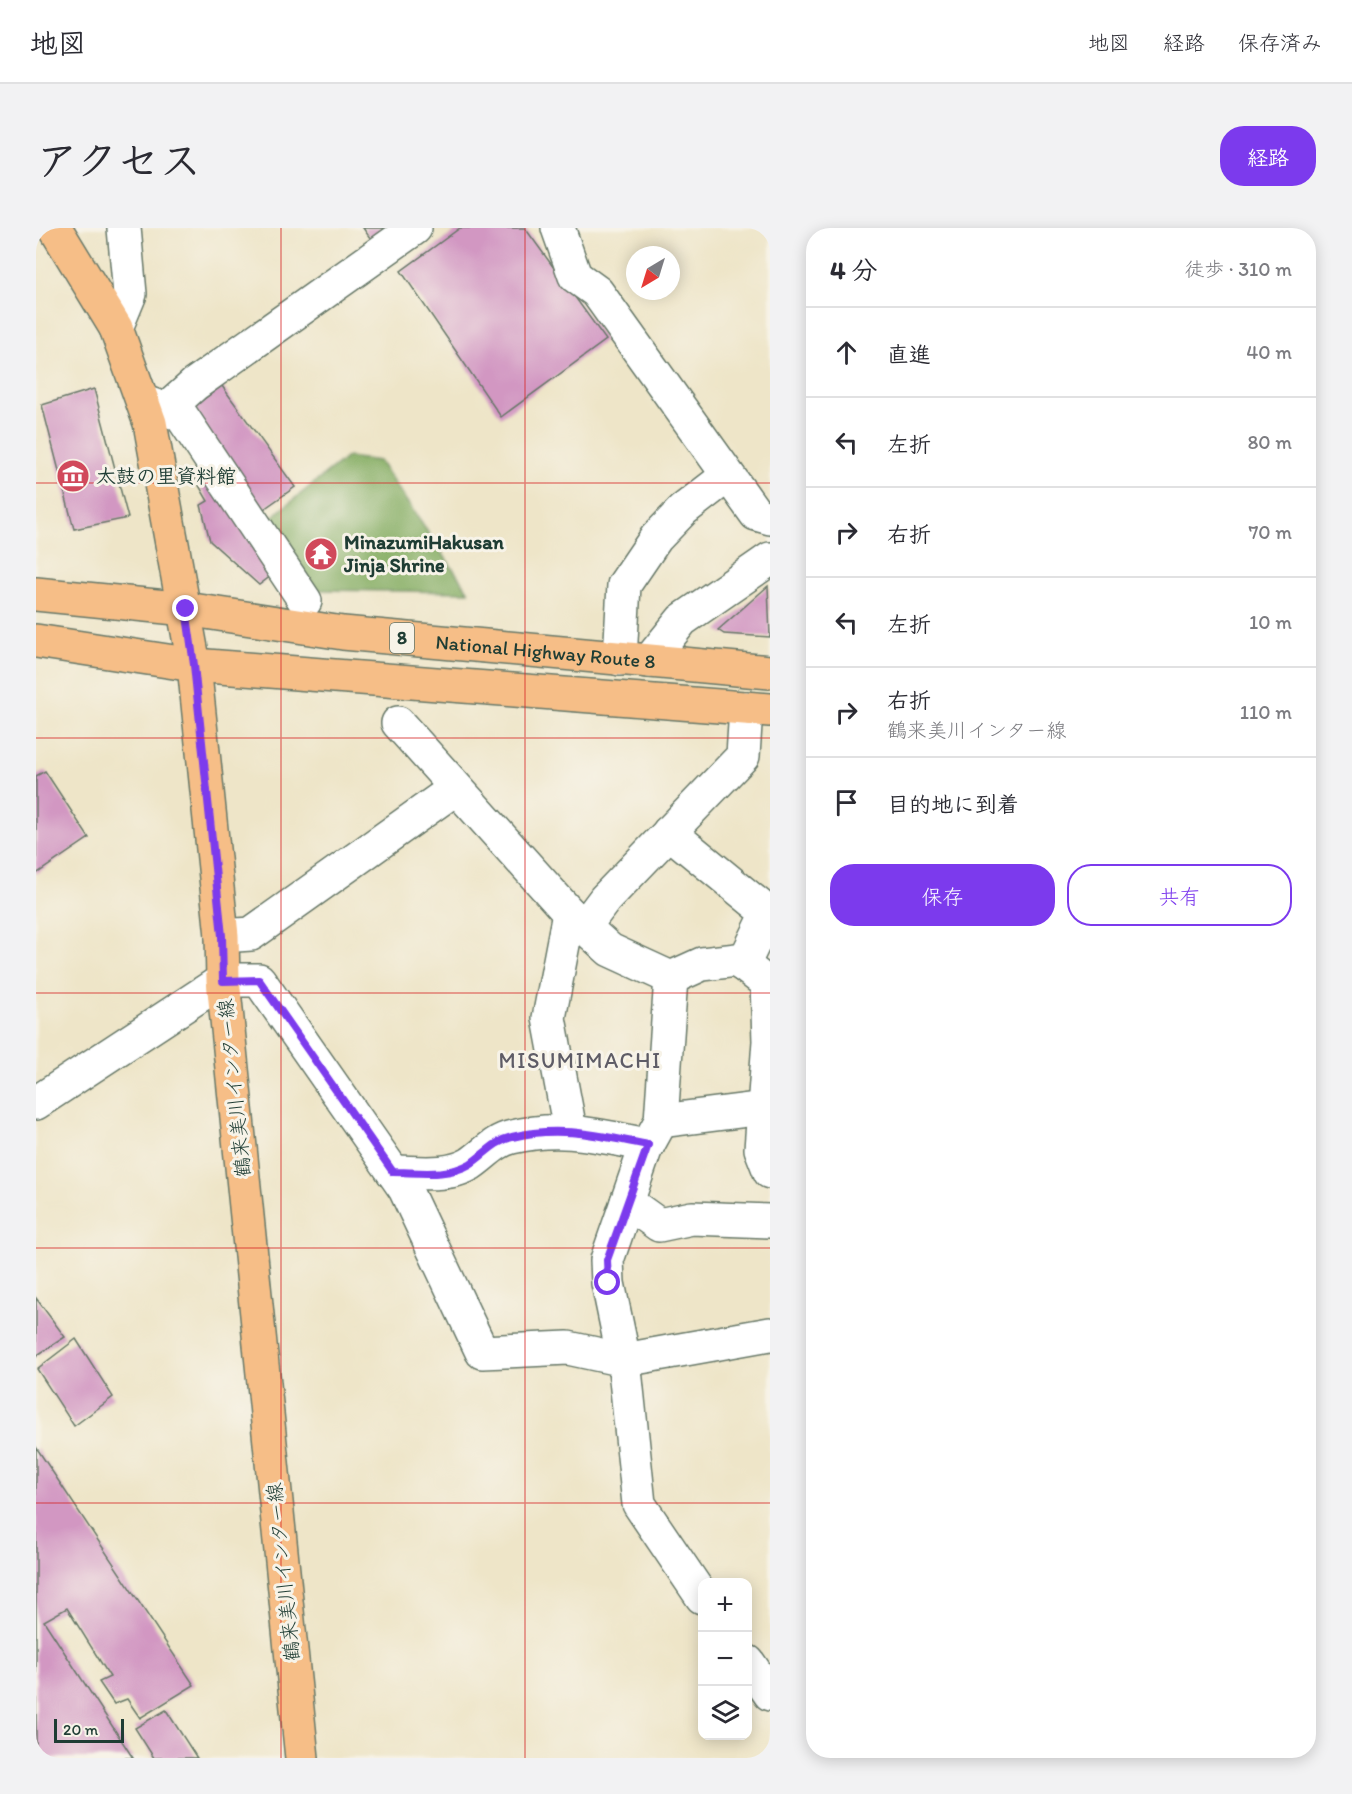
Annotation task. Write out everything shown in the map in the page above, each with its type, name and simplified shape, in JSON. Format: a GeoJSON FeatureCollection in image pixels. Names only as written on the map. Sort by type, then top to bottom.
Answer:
{"type":"FeatureCollection","features":[{"type":"Feature","properties":{"kind":"main road","name":"鶴来美川インター線"},"geometry":{"type":"LineString","coordinates":[[55,228],[116,328],[154,405],[163,484],[194,665],[222,936],[223,981],[302,1758]]}},
{"type":"Feature","properties":{"kind":"main road","name":"National Highway Route 8"},"geometry":{"type":"LineString","coordinates":[[36,594],[186,609],[343,633],[770,672]]}},
{"type":"Feature","properties":{"kind":"main road","name":"National Highway Route 8"},"geometry":{"type":"LineString","coordinates":[[36,641],[194,665],[758,709]]}},
{"type":"Feature","properties":{"kind":"street"},"geometry":{"type":"LineString","coordinates":[[116,328],[130,294],[124,228]]}},
{"type":"Feature","properties":{"kind":"street"},"geometry":{"type":"LineString","coordinates":[[154,405],[195,384],[415,228]]}},
{"type":"Feature","properties":{"kind":"street"},"geometry":{"type":"LineString","coordinates":[[558,228],[575,276],[597,292],[726,476],[756,514],[770,518]]}},
{"type":"Feature","properties":{"kind":"street"},"geometry":{"type":"LineString","coordinates":[[154,405],[181,415],[305,601]]}},
{"type":"Feature","properties":{"kind":"street"},"geometry":{"type":"LineString","coordinates":[[635,660],[624,585],[656,538],[669,524],[726,476]]}},
{"type":"Feature","properties":{"kind":"street"},"geometry":{"type":"LineString","coordinates":[[635,660],[682,620],[770,559]]}},
{"type":"Feature","properties":{"kind":"street"},"geometry":{"type":"LineString","coordinates":[[570,1130],[549,1018],[577,920],[605,899],[743,756],[758,709]]}},
{"type":"Feature","properties":{"kind":"street"},"geometry":{"type":"LineString","coordinates":[[398,723],[577,920],[610,950],[670,978],[702,964],[737,960],[760,977]]}},
{"type":"Feature","properties":{"kind":"street"},"geometry":{"type":"LineString","coordinates":[[222,936],[251,934],[456,788]]}},
{"type":"Feature","properties":{"kind":"street"},"geometry":{"type":"LineString","coordinates":[[669,832],[768,913],[760,977],[770,1041],[761,1149],[770,1172]]}},
{"type":"Feature","properties":{"kind":"street"},"geometry":{"type":"LineString","coordinates":[[670,978],[654,1133],[607,1260],[608,1283],[624,1360],[639,1504],[698,1591]]}},
{"type":"Feature","properties":{"kind":"street"},"geometry":{"type":"LineString","coordinates":[[36,1103],[223,981],[259,980],[405,1189],[482,1352],[568,1348],[624,1360],[770,1334]]}},
{"type":"Feature","properties":{"kind":"street"},"geometry":{"type":"LineString","coordinates":[[393,1172],[448,1172],[469,1165],[498,1142],[512,1137],[570,1130],[654,1133],[764,1108]]}},
{"type":"Feature","properties":{"kind":"street"},"geometry":{"type":"LineString","coordinates":[[627,1202],[659,1225],[692,1218],[770,1221]]}},
{"type":"Feature","properties":{"kind":"street"},"geometry":{"type":"LineString","coordinates":[[752,1669],[770,1694]]}},
{"type":"Feature","properties":{"kind":"green space"},"geometry":{"type":"Polygon","coordinates":[[[347,457],[379,461],[469,592],[315,590],[268,520],[347,457]]]}},
{"type":"Feature","properties":{"kind":"building"},"geometry":{"type":"Polygon","coordinates":[[[363,228],[400,228],[375,245],[363,228]]]}},
{"type":"Feature","properties":{"kind":"building"},"geometry":{"type":"Polygon","coordinates":[[[460,228],[525,228],[606,340],[501,417],[401,271],[460,228]]]}},
{"type":"Feature","properties":{"kind":"building"},"geometry":{"type":"Polygon","coordinates":[[[222,386],[295,487],[261,511],[189,410],[222,386]]]}},
{"type":"Feature","properties":{"kind":"building"},"geometry":{"type":"Polygon","coordinates":[[[94,389],[128,518],[74,529],[42,405],[94,389]]]}},
{"type":"Feature","properties":{"kind":"building"},"geometry":{"type":"Polygon","coordinates":[[[205,468],[276,572],[259,585],[210,541],[201,505],[208,501],[194,477],[205,468]]]}},
{"type":"Feature","properties":{"kind":"building"},"geometry":{"type":"Polygon","coordinates":[[[768,586],[770,637],[724,634],[718,630],[768,586]]]}},
{"type":"Feature","properties":{"kind":"building"},"geometry":{"type":"Polygon","coordinates":[[[45,771],[89,838],[36,874],[36,776],[45,771]]]}},
{"type":"Feature","properties":{"kind":"building"},"geometry":{"type":"Polygon","coordinates":[[[36,1298],[65,1337],[36,1356],[36,1298]]]}},
{"type":"Feature","properties":{"kind":"building"},"geometry":{"type":"Polygon","coordinates":[[[76,1339],[113,1397],[74,1426],[37,1369],[76,1339]]]}},
{"type":"Feature","properties":{"kind":"building"},"geometry":{"type":"Polygon","coordinates":[[[36,1447],[194,1685],[140,1718],[127,1699],[114,1704],[99,1682],[110,1677],[67,1608],[44,1621],[133,1758],[36,1758],[36,1447]]]}},
{"type":"Feature","properties":{"kind":"building"},"geometry":{"type":"Polygon","coordinates":[[[166,1710],[197,1758],[154,1758],[135,1728],[166,1710]]]}},
{"type":"Feature","properties":{"kind":"place","name":"太鼓の里資料館"},"geometry":{"type":"Point","coordinates":[73,476]}},
{"type":"Feature","properties":{"kind":"place","name":"MinazumiHakusan Jinja Shrine"},"geometry":{"type":"Point","coordinates":[321,554]}},
{"type":"Feature","properties":{"kind":"district","name":"MISUMIMACHI"},"geometry":{"type":"Point","coordinates":[580,1060]}},
{"type":"Feature","properties":{"kind":"route"},"geometry":{"type":"LineString","coordinates":[[186,609],[194,665],[222,936],[223,981],[259,980],[393,1172],[448,1172],[469,1165],[498,1142],[512,1137],[570,1130],[648,1145],[607,1260],[608,1283]]}}]}
